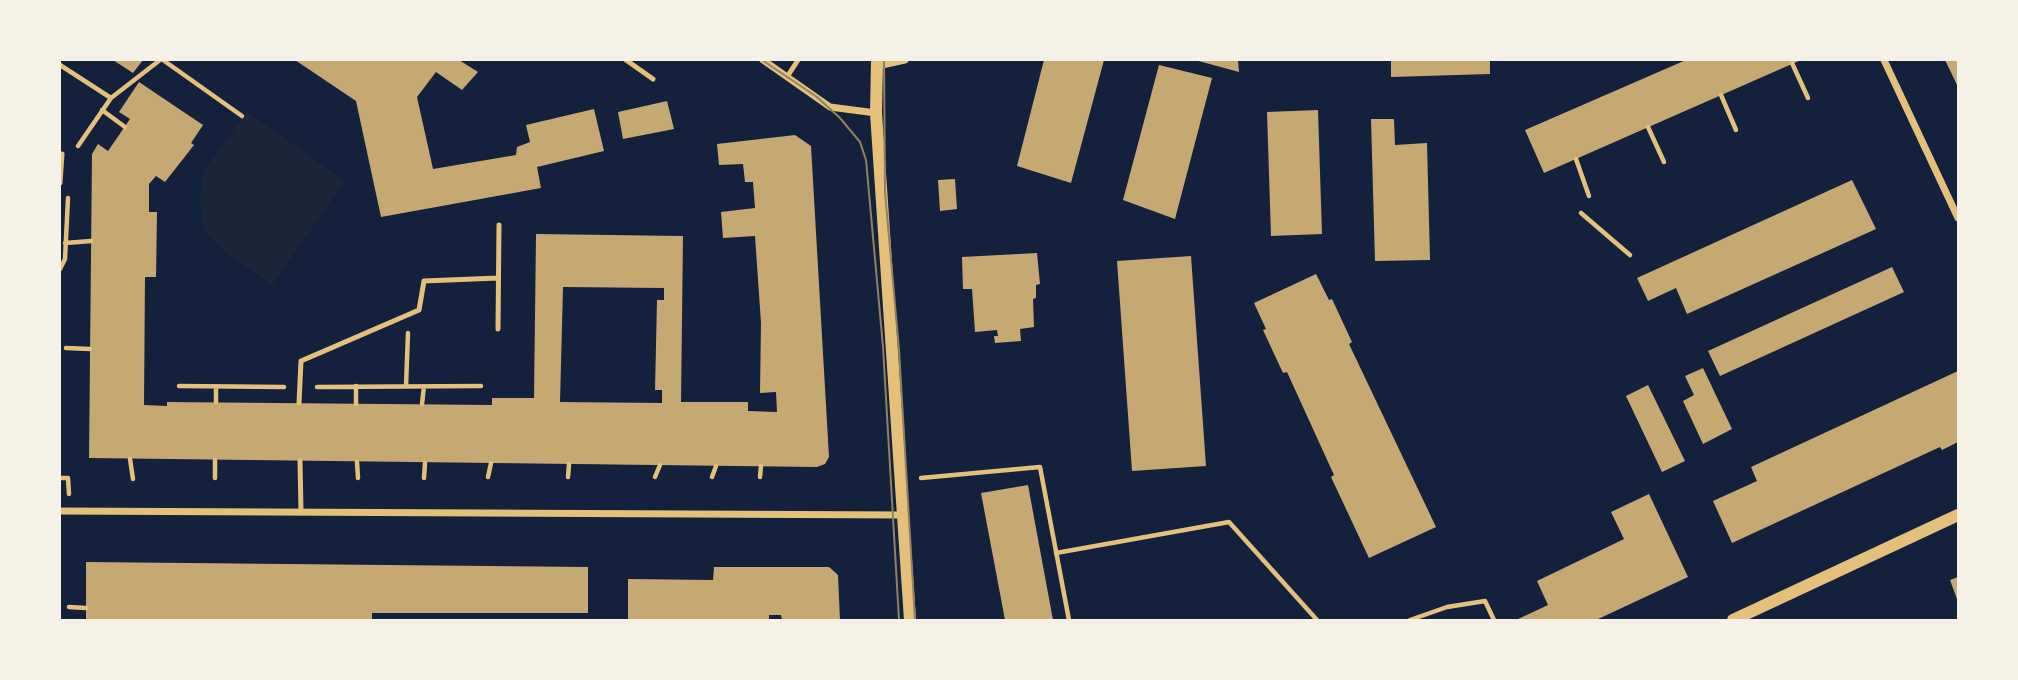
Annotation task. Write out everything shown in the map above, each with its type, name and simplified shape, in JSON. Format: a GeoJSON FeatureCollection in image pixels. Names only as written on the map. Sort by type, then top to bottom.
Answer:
{"type":"FeatureCollection","features":[{"type":"Feature","properties":{"kind":"street"},"geometry":{"type":"LineString","coordinates":[[763,60],[830,107],[876,113]]}},
{"type":"Feature","properties":{"kind":"street"},"geometry":{"type":"LineString","coordinates":[[905,60],[877,63],[876,113],[910,621]]}},
{"type":"Feature","properties":{"kind":"street"},"geometry":{"type":"LineString","coordinates":[[1884,60],[1958,218]]}},
{"type":"Feature","properties":{"kind":"street"},"geometry":{"type":"LineString","coordinates":[[60,511],[901,515]]}},
{"type":"Feature","properties":{"kind":"street"},"geometry":{"type":"LineString","coordinates":[[1733,621],[1958,515]]}},
{"type":"Feature","properties":{"kind":"lane"},"geometry":{"type":"LineString","coordinates":[[626,60],[653,79]]}},
{"type":"Feature","properties":{"kind":"lane"},"geometry":{"type":"LineString","coordinates":[[787,77],[798,60]]}},
{"type":"Feature","properties":{"kind":"lane"},"geometry":{"type":"LineString","coordinates":[[60,183],[62,154]]}},
{"type":"Feature","properties":{"kind":"lane"},"geometry":{"type":"LineString","coordinates":[[498,329],[499,225]]}},
{"type":"Feature","properties":{"kind":"lane"},"geometry":{"type":"LineString","coordinates":[[299,403],[301,361],[419,310],[424,281],[498,278]]}},
{"type":"Feature","properties":{"kind":"lane"},"geometry":{"type":"LineString","coordinates":[[300,461],[301,512]]}},
{"type":"Feature","properties":{"kind":"path"},"geometry":{"type":"LineString","coordinates":[[60,65],[111,98],[162,60],[242,116]]}},
{"type":"Feature","properties":{"kind":"path"},"geometry":{"type":"LineString","coordinates":[[1792,64],[1808,97]]}},
{"type":"Feature","properties":{"kind":"path"},"geometry":{"type":"LineString","coordinates":[[1721,95],[1736,130]]}},
{"type":"Feature","properties":{"kind":"path"},"geometry":{"type":"LineString","coordinates":[[102,110],[125,127]]}},
{"type":"Feature","properties":{"kind":"path"},"geometry":{"type":"LineString","coordinates":[[1648,127],[1664,162]]}},
{"type":"Feature","properties":{"kind":"path"},"geometry":{"type":"LineString","coordinates":[[1576,159],[1589,196]]}},
{"type":"Feature","properties":{"kind":"path"},"geometry":{"type":"LineString","coordinates":[[1581,213],[1630,255]]}},
{"type":"Feature","properties":{"kind":"path"},"geometry":{"type":"LineString","coordinates":[[65,243],[91,241]]}},
{"type":"Feature","properties":{"kind":"path"},"geometry":{"type":"LineString","coordinates":[[406,386],[408,315]]}},
{"type":"Feature","properties":{"kind":"path"},"geometry":{"type":"LineString","coordinates":[[66,348],[90,349]]}},
{"type":"Feature","properties":{"kind":"path"},"geometry":{"type":"LineString","coordinates":[[179,386],[481,386]]}},
{"type":"Feature","properties":{"kind":"path"},"geometry":{"type":"LineString","coordinates":[[216,386],[216,402]]}},
{"type":"Feature","properties":{"kind":"path"},"geometry":{"type":"LineString","coordinates":[[356,386],[356,404]]}},
{"type":"Feature","properties":{"kind":"path"},"geometry":{"type":"LineString","coordinates":[[422,404],[424,386]]}},
{"type":"Feature","properties":{"kind":"path"},"geometry":{"type":"LineString","coordinates":[[131,459],[132,479]]}},
{"type":"Feature","properties":{"kind":"path"},"geometry":{"type":"LineString","coordinates":[[215,460],[215,478]]}},
{"type":"Feature","properties":{"kind":"path"},"geometry":{"type":"LineString","coordinates":[[357,462],[358,478]]}},
{"type":"Feature","properties":{"kind":"path"},"geometry":{"type":"LineString","coordinates":[[424,478],[425,463]]}},
{"type":"Feature","properties":{"kind":"path"},"geometry":{"type":"LineString","coordinates":[[488,477],[491,463]]}},
{"type":"Feature","properties":{"kind":"path"},"geometry":{"type":"LineString","coordinates":[[568,477],[569,464]]}},
{"type":"Feature","properties":{"kind":"path"},"geometry":{"type":"LineString","coordinates":[[655,477],[660,465]]}},
{"type":"Feature","properties":{"kind":"path"},"geometry":{"type":"LineString","coordinates":[[712,477],[716,466]]}},
{"type":"Feature","properties":{"kind":"path"},"geometry":{"type":"LineString","coordinates":[[760,477],[761,466]]}},
{"type":"Feature","properties":{"kind":"path"},"geometry":{"type":"LineString","coordinates":[[900,480],[1040,467],[1069,621]]}},
{"type":"Feature","properties":{"kind":"path"},"geometry":{"type":"LineString","coordinates":[[60,478],[68,478]]}},
{"type":"Feature","properties":{"kind":"path"},"geometry":{"type":"LineString","coordinates":[[1056,553],[1229,522],[1317,621]]}},
{"type":"Feature","properties":{"kind":"path"},"geometry":{"type":"LineString","coordinates":[[1410,621],[1447,607],[1485,601],[1494,621]]}},
{"type":"Feature","properties":{"kind":"path"},"geometry":{"type":"LineString","coordinates":[[69,607],[86,608]]}},
{"type":"Feature","properties":{"kind":"shaded area"},"geometry":{"type":"Polygon","coordinates":[[[247,112],[345,181],[272,285],[224,251],[205,231],[199,204],[204,170],[247,112]]]}},
{"type":"Feature","properties":{"kind":"building"},"geometry":{"type":"Polygon","coordinates":[[[113,60],[143,60],[133,73],[113,60]]]}},
{"type":"Feature","properties":{"kind":"building"},"geometry":{"type":"Polygon","coordinates":[[[295,60],[459,60],[478,72],[462,90],[436,72],[417,97],[433,169],[516,155],[517,147],[530,142],[526,125],[594,109],[604,151],[537,167],[541,188],[381,217],[356,101],[295,60]]]}},
{"type":"Feature","properties":{"kind":"building"},"geometry":{"type":"Polygon","coordinates":[[[1044,60],[1104,60],[1071,183],[1017,166],[1044,60]]]}},
{"type":"Feature","properties":{"kind":"building"},"geometry":{"type":"Polygon","coordinates":[[[1195,60],[1238,60],[1239,72],[1195,60]]]}},
{"type":"Feature","properties":{"kind":"building"},"geometry":{"type":"Polygon","coordinates":[[[1391,60],[1490,60],[1490,74],[1391,77],[1391,60]]]}},
{"type":"Feature","properties":{"kind":"building"},"geometry":{"type":"Polygon","coordinates":[[[1686,60],[1801,60],[1544,173],[1525,130],[1686,60]]]}},
{"type":"Feature","properties":{"kind":"building"},"geometry":{"type":"Polygon","coordinates":[[[1945,60],[1958,60],[1958,87],[1945,60]]]}},
{"type":"Feature","properties":{"kind":"building"},"geometry":{"type":"Polygon","coordinates":[[[1159,65],[1212,78],[1175,219],[1123,200],[1159,65]]]}},
{"type":"Feature","properties":{"kind":"building"},"geometry":{"type":"Polygon","coordinates":[[[139,82],[203,125],[191,143],[194,145],[165,182],[156,176],[149,184],[149,212],[157,212],[156,277],[145,277],[144,405],[167,406],[167,402],[492,405],[492,398],[534,398],[536,234],[683,236],[681,402],[748,402],[748,411],[777,412],[776,392],[760,393],[761,323],[755,236],[723,238],[721,212],[755,208],[753,182],[745,182],[743,164],[719,165],[717,144],[795,135],[811,146],[829,457],[825,464],[817,467],[89,458],[92,154],[98,144],[108,151],[130,119],[119,112],[139,82]],[[563,287],[560,402],[662,403],[662,390],[655,390],[657,300],[664,300],[664,288],[563,287]]]}},
{"type":"Feature","properties":{"kind":"building"},"geometry":{"type":"Polygon","coordinates":[[[667,101],[674,129],[623,139],[618,112],[667,101]]]}},
{"type":"Feature","properties":{"kind":"building"},"geometry":{"type":"Polygon","coordinates":[[[1318,110],[1322,234],[1271,236],[1267,112],[1318,110]]]}},
{"type":"Feature","properties":{"kind":"building"},"geometry":{"type":"Polygon","coordinates":[[[1371,119],[1394,119],[1395,145],[1427,143],[1430,260],[1375,261],[1371,119]]]}},
{"type":"Feature","properties":{"kind":"building"},"geometry":{"type":"Polygon","coordinates":[[[955,179],[957,209],[940,211],[938,180],[955,179]]]}},
{"type":"Feature","properties":{"kind":"building"},"geometry":{"type":"Polygon","coordinates":[[[1852,180],[1876,229],[1687,314],[1676,288],[1648,301],[1637,278],[1852,180]]]}},
{"type":"Feature","properties":{"kind":"building"},"geometry":{"type":"Polygon","coordinates":[[[1037,253],[1040,284],[1036,285],[1036,298],[1033,299],[1034,327],[1020,329],[1021,341],[995,343],[997,330],[975,332],[972,289],[963,289],[962,257],[1037,253]]]}},
{"type":"Feature","properties":{"kind":"building"},"geometry":{"type":"Polygon","coordinates":[[[1191,256],[1206,466],[1132,471],[1117,261],[1191,256]]]}},
{"type":"Feature","properties":{"kind":"building"},"geometry":{"type":"Polygon","coordinates":[[[1892,267],[1904,292],[1720,376],[1708,351],[1892,267]]]}},
{"type":"Feature","properties":{"kind":"building"},"geometry":{"type":"Polygon","coordinates":[[[1316,274],[1329,300],[1332,299],[1352,342],[1349,344],[1436,527],[1369,558],[1287,372],[1283,373],[1263,330],[1266,329],[1254,303],[1316,274]]]}},
{"type":"Feature","properties":{"kind":"building"},"geometry":{"type":"Polygon","coordinates":[[[1703,368],[1732,429],[1703,444],[1683,401],[1694,395],[1685,376],[1703,368]]]}},
{"type":"Feature","properties":{"kind":"building"},"geometry":{"type":"Polygon","coordinates":[[[1958,371],[1958,442],[1942,450],[1940,447],[1732,543],[1713,501],[1757,481],[1751,467],[1958,371]]]}},
{"type":"Feature","properties":{"kind":"building"},"geometry":{"type":"Polygon","coordinates":[[[1648,385],[1685,461],[1662,472],[1626,396],[1648,385]]]}},
{"type":"Feature","properties":{"kind":"building"},"geometry":{"type":"Polygon","coordinates":[[[1028,485],[1053,620],[1005,620],[981,493],[1028,485]]]}},
{"type":"Feature","properties":{"kind":"building"},"geometry":{"type":"Polygon","coordinates":[[[1649,494],[1688,577],[1596,620],[1516,620],[1548,605],[1537,581],[1624,539],[1611,512],[1649,494]]]}},
{"type":"Feature","properties":{"kind":"building"},"geometry":{"type":"Polygon","coordinates":[[[86,562],[588,567],[588,613],[372,613],[372,620],[86,620],[86,562]]]}},
{"type":"Feature","properties":{"kind":"building"},"geometry":{"type":"Polygon","coordinates":[[[714,567],[829,567],[838,575],[840,620],[782,620],[781,615],[769,615],[769,620],[628,620],[628,579],[713,580],[714,567]]]}},
{"type":"Feature","properties":{"kind":"building"},"geometry":{"type":"Polygon","coordinates":[[[1958,577],[1958,602],[1950,580],[1958,577]]]}},
{"type":"Feature","properties":{"kind":"tram line"},"geometry":{"type":"LineString","coordinates":[[762,60],[817,97],[840,118],[860,142],[866,160],[883,347],[899,620]]}},
{"type":"Feature","properties":{"kind":"tram line"},"geometry":{"type":"LineString","coordinates":[[884,60],[885,192],[899,350],[915,620]]}}]}
